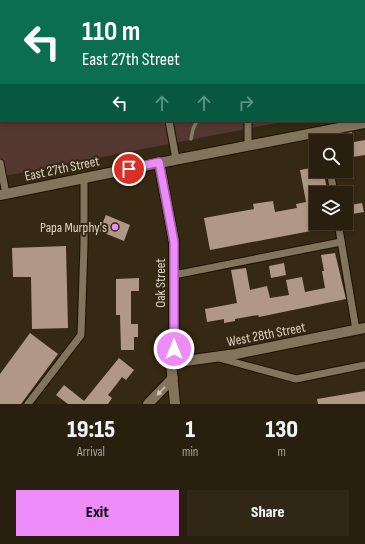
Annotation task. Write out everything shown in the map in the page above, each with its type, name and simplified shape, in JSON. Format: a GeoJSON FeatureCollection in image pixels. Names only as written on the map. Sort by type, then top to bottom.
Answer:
{"type":"FeatureCollection","features":[{"type":"Feature","properties":{"kind":"street","name":"East 27th Street"},"geometry":{"type":"LineString","coordinates":[[3,195],[159,162],[365,122]]}},
{"type":"Feature","properties":{"kind":"street","name":"Oak Street"},"geometry":{"type":"LineString","coordinates":[[159,162],[174,242],[174,349],[172,363],[174,404]]}},
{"type":"Feature","properties":{"kind":"street","name":"West 28th Street"},"geometry":{"type":"LineString","coordinates":[[172,363],[217,357],[361,329]]}},
{"type":"Feature","properties":{"kind":"street"},"geometry":{"type":"LineString","coordinates":[[148,404],[173,378]]}},
{"type":"Feature","properties":{"kind":"lane"},"geometry":{"type":"LineString","coordinates":[[169,122],[176,159]]}},
{"type":"Feature","properties":{"kind":"lane"},"geometry":{"type":"LineString","coordinates":[[248,122],[248,145]]}},
{"type":"Feature","properties":{"kind":"lane"},"geometry":{"type":"LineString","coordinates":[[324,130],[324,134]]}},
{"type":"Feature","properties":{"kind":"lane"},"geometry":{"type":"LineString","coordinates":[[0,163],[3,195]]}},
{"type":"Feature","properties":{"kind":"lane"},"geometry":{"type":"LineString","coordinates":[[28,404],[81,335],[84,245],[84,178]]}},
{"type":"Feature","properties":{"kind":"lane"},"geometry":{"type":"LineString","coordinates":[[339,230],[361,329]]}},
{"type":"Feature","properties":{"kind":"lane"},"geometry":{"type":"LineString","coordinates":[[174,275],[341,242]]}},
{"type":"Feature","properties":{"kind":"lane"},"geometry":{"type":"LineString","coordinates":[[217,357],[296,379],[365,365]]}},
{"type":"Feature","properties":{"kind":"shaded area"},"geometry":{"type":"Polygon","coordinates":[[[0,122],[282,122],[0,177],[0,122]]]}},
{"type":"Feature","properties":{"kind":"building"},"geometry":{"type":"Polygon","coordinates":[[[353,137],[354,142],[365,140],[365,155],[353,157],[353,137]]]}},
{"type":"Feature","properties":{"kind":"building"},"geometry":{"type":"Polygon","coordinates":[[[309,168],[309,178],[325,178],[326,186],[309,186],[309,230],[316,230],[210,250],[204,218],[254,209],[253,204],[273,201],[275,212],[297,208],[296,204],[306,202],[300,170],[309,168]]]}},
{"type":"Feature","properties":{"kind":"building"},"geometry":{"type":"Polygon","coordinates":[[[362,203],[364,212],[353,214],[353,204],[362,203]]]}},
{"type":"Feature","properties":{"kind":"building","name":"Papa Murphy's"},"geometry":{"type":"Polygon","coordinates":[[[106,215],[130,225],[124,241],[99,231],[106,215]]]}},
{"type":"Feature","properties":{"kind":"building"},"geometry":{"type":"Polygon","coordinates":[[[66,246],[68,328],[32,329],[31,277],[13,277],[12,248],[66,246]]]}},
{"type":"Feature","properties":{"kind":"building"},"geometry":{"type":"Polygon","coordinates":[[[335,253],[346,299],[259,317],[258,315],[235,319],[235,321],[224,323],[224,319],[207,322],[205,309],[237,303],[231,270],[246,268],[250,290],[267,286],[270,298],[289,295],[286,280],[302,277],[305,292],[325,288],[321,255],[335,253]]]}},
{"type":"Feature","properties":{"kind":"building"},"geometry":{"type":"Polygon","coordinates":[[[284,263],[286,275],[271,278],[269,266],[284,263]]]}},
{"type":"Feature","properties":{"kind":"building"},"geometry":{"type":"Polygon","coordinates":[[[139,278],[139,291],[131,291],[131,324],[138,324],[138,337],[134,337],[134,350],[121,350],[120,315],[116,315],[116,279],[139,278]]]}},
{"type":"Feature","properties":{"kind":"building"},"geometry":{"type":"Polygon","coordinates":[[[30,333],[58,354],[21,404],[0,404],[0,374],[30,333]]]}},
{"type":"Feature","properties":{"kind":"building"},"geometry":{"type":"Polygon","coordinates":[[[119,358],[134,370],[126,380],[122,377],[108,395],[112,398],[108,404],[68,404],[56,395],[64,385],[84,401],[119,358]]]}},
{"type":"Feature","properties":{"kind":"building"},"geometry":{"type":"Polygon","coordinates":[[[365,391],[365,404],[318,404],[317,399],[365,391]]]}},
{"type":"Feature","properties":{"kind":"waterway"},"geometry":{"type":"LineString","coordinates":[[191,139],[196,122]]}},
{"type":"Feature","properties":{"kind":"place","name":"Papa Murphy's"},"geometry":{"type":"Point","coordinates":[115,227]}},
{"type":"Feature","properties":{"kind":"route"},"geometry":{"type":"LineString","coordinates":[[129,169],[159,162],[174,242],[174,349]]}}]}
